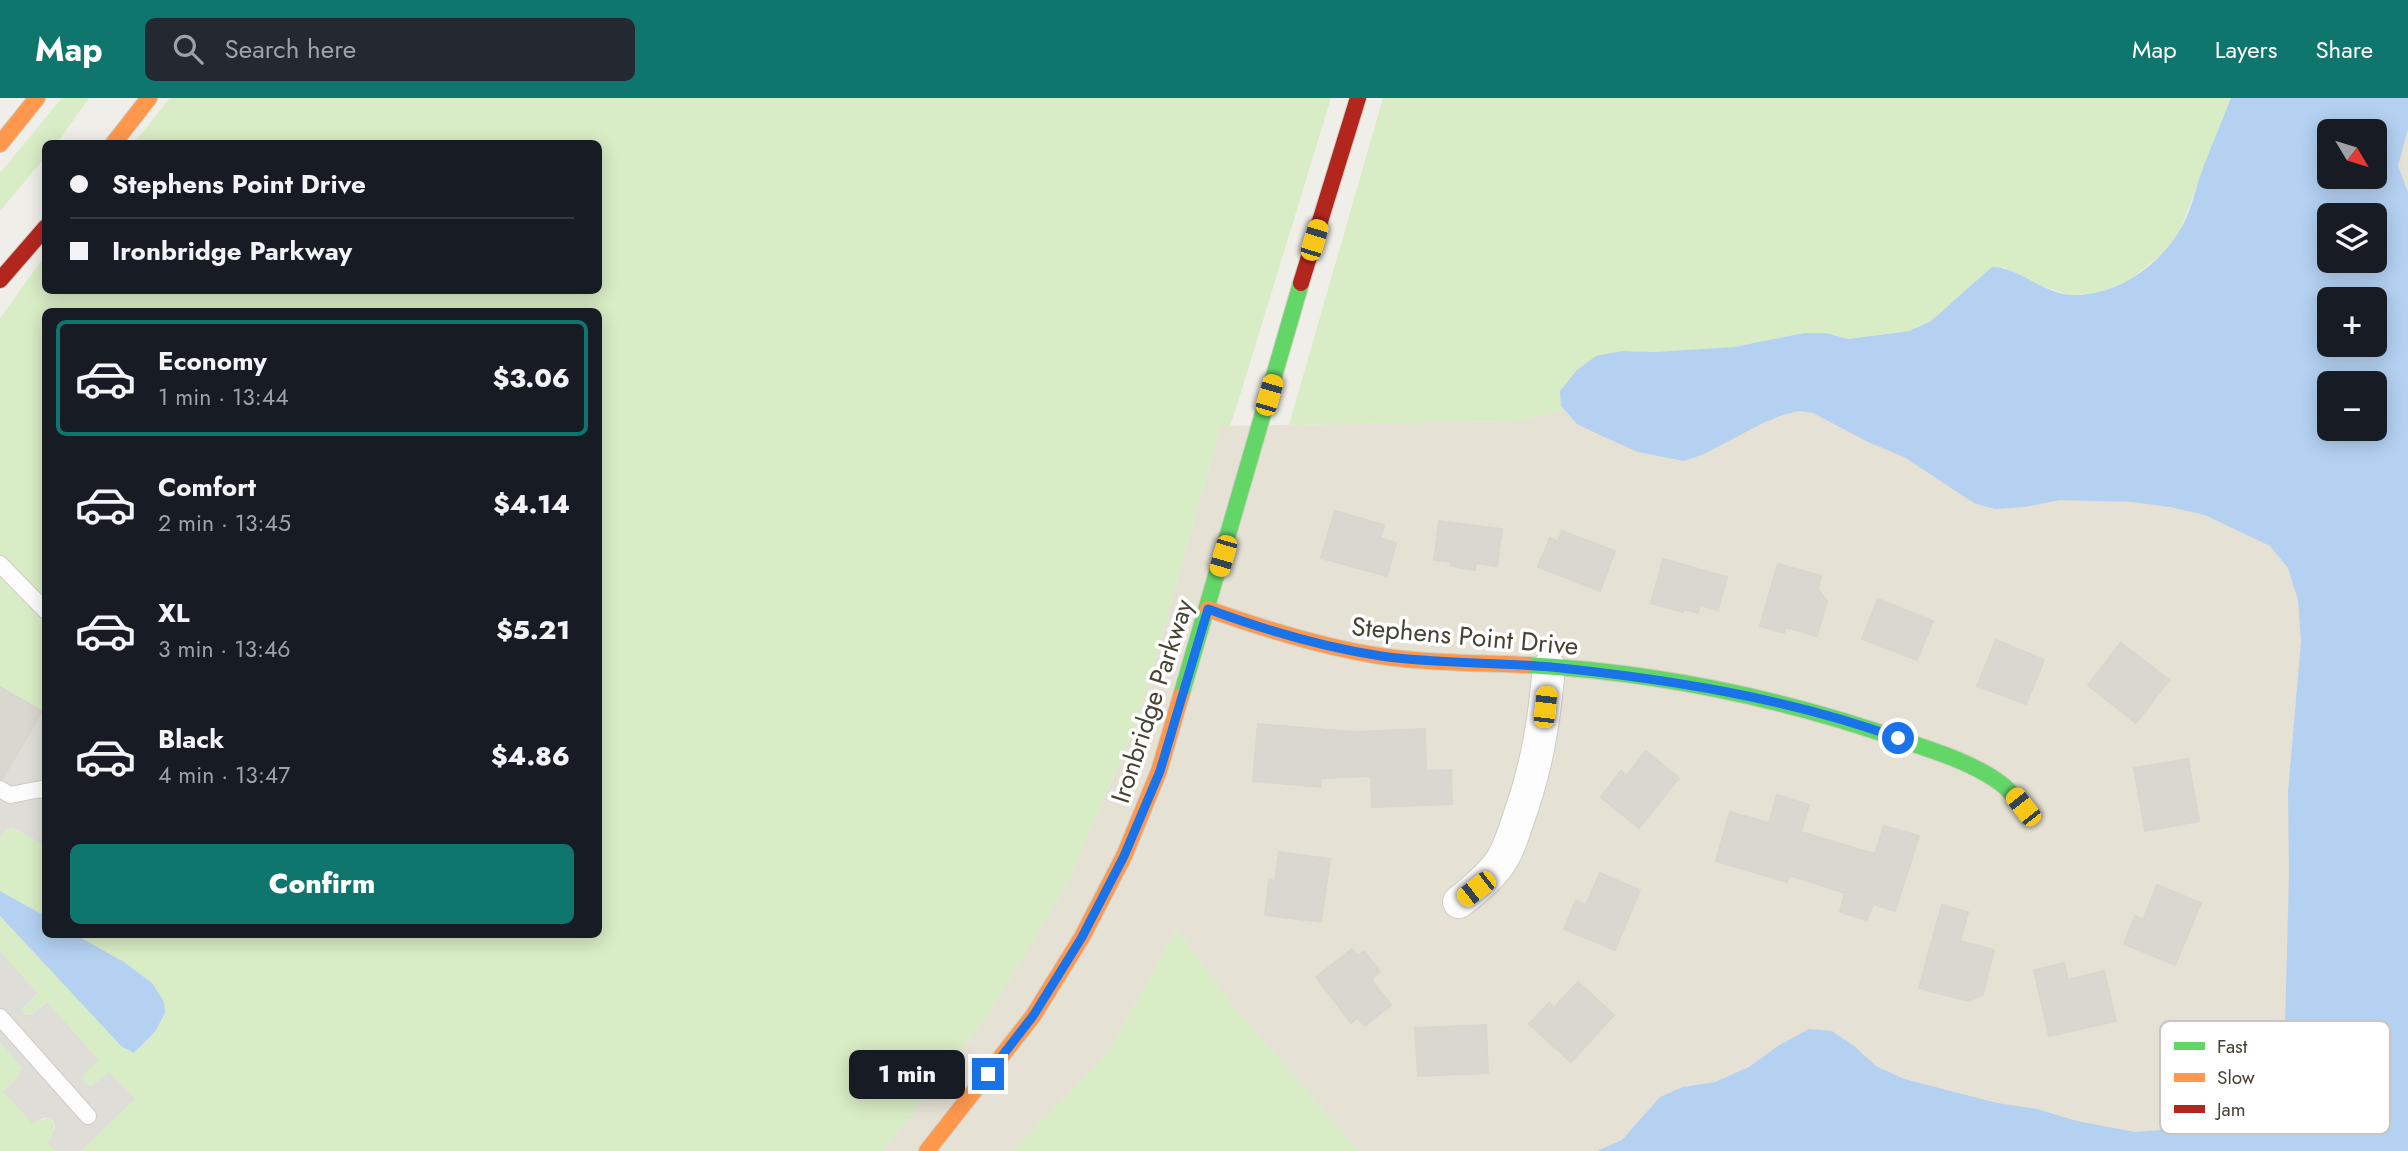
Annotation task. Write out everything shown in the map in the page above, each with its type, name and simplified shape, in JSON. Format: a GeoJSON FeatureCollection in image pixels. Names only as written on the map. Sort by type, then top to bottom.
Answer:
{"type":"FeatureCollection","features":[{"type":"Feature","properties":{"kind":"street"},"geometry":{"type":"LineString","coordinates":[[0,144],[37,98]]}},
{"type":"Feature","properties":{"kind":"street"},"geometry":{"type":"LineString","coordinates":[[116,140],[149,98]]}},
{"type":"Feature","properties":{"kind":"street","name":"Ironbridge Parkway"},"geometry":{"type":"LineString","coordinates":[[927,1151],[1033,1016],[1082,937],[1124,856],[1160,771],[1300,287],[1358,98]]}},
{"type":"Feature","properties":{"kind":"street"},"geometry":{"type":"LineString","coordinates":[[0,280],[42,233]]}},
{"type":"Feature","properties":{"kind":"street","name":"Stephens Point Drive"},"geometry":{"type":"LineString","coordinates":[[1208,609],[1269,632],[1320,645],[1384,656],[1549,667],[1649,679],[1791,706],[1872,729],[1951,758],[1995,778],[2011,791],[2028,815]]}},
{"type":"Feature","properties":{"kind":"street"},"geometry":{"type":"LineString","coordinates":[[1460,902],[1499,864],[1511,841],[1531,785],[1543,727],[1549,667]]}},
{"type":"Feature","properties":{"kind":"lane"},"geometry":{"type":"LineString","coordinates":[[0,564],[42,607]]}},
{"type":"Feature","properties":{"kind":"lane"},"geometry":{"type":"LineString","coordinates":[[0,789],[10,795],[42,789]]}},
{"type":"Feature","properties":{"kind":"lane"},"geometry":{"type":"LineString","coordinates":[[0,1017],[88,1116]]}},
{"type":"Feature","properties":{"kind":"shaded area"},"geometry":{"type":"Polygon","coordinates":[[[2408,108],[2408,205],[2392,167],[2408,108]]]}},
{"type":"Feature","properties":{"kind":"shaded area"},"geometry":{"type":"Polygon","coordinates":[[[1799,392],[2237,511],[2306,568],[2287,1021],[2160,1021],[2160,1134],[2228,1134],[1658,1151],[1359,1151],[1235,1008],[1177,929],[1109,1051],[1013,1151],[883,1151],[988,1015],[1066,886],[1139,716],[1221,426],[1516,421],[1594,403],[1799,392]]]}},
{"type":"Feature","properties":{"kind":"shaded area"},"geometry":{"type":"Polygon","coordinates":[[[39,715],[42,717],[42,844],[12,827],[0,838],[0,768],[7,771],[39,715]]]}},
{"type":"Feature","properties":{"kind":"shaded area"},"geometry":{"type":"Polygon","coordinates":[[[0,951],[38,993],[23,1008],[24,1014],[31,1015],[47,1002],[99,1061],[84,1074],[85,1083],[92,1086],[109,1072],[135,1099],[81,1151],[55,1151],[48,1143],[55,1128],[54,1122],[43,1118],[33,1124],[3,1091],[18,1078],[22,1068],[0,1042],[0,951]]]}},
{"type":"Feature","properties":{"kind":"green space"},"geometry":{"type":"Polygon","coordinates":[[[62,98],[89,98],[59,140],[42,140],[42,161],[0,211],[0,173],[62,98]]]}},
{"type":"Feature","properties":{"kind":"green space"},"geometry":{"type":"Polygon","coordinates":[[[170,98],[1331,98],[1230,426],[1221,426],[1139,716],[1066,886],[988,1015],[883,1151],[81,1151],[135,1099],[88,1086],[82,1079],[84,1074],[98,1061],[46,1002],[31,1015],[24,1014],[23,1008],[38,993],[0,951],[0,916],[122,1047],[134,1053],[155,1032],[165,1013],[152,983],[124,962],[81,938],[602,938],[602,308],[42,308],[42,717],[0,691],[0,318],[42,260],[42,294],[602,294],[602,140],[136,140],[170,98]]]}},
{"type":"Feature","properties":{"kind":"green space"},"geometry":{"type":"Polygon","coordinates":[[[1383,98],[2231,98],[2179,232],[2163,253],[2131,279],[2098,294],[2069,295],[2036,284],[2003,267],[1931,321],[1909,331],[1848,339],[1826,333],[1804,333],[1734,347],[1654,352],[1622,351],[1561,406],[1564,410],[1516,421],[1289,425],[1383,98]]]}},
{"type":"Feature","properties":{"kind":"green space"},"geometry":{"type":"Polygon","coordinates":[[[12,827],[42,844],[42,914],[0,891],[0,838],[12,827]]]}},
{"type":"Feature","properties":{"kind":"green space"},"geometry":{"type":"Polygon","coordinates":[[[1177,929],[1235,1008],[1359,1151],[1013,1151],[1109,1051],[1177,929]]]}},
{"type":"Feature","properties":{"kind":"green space"},"geometry":{"type":"Polygon","coordinates":[[[0,1042],[22,1068],[18,1078],[4,1090],[37,1121],[49,1118],[52,1121],[54,1130],[48,1143],[55,1151],[0,1151],[0,1042]]]}},
{"type":"Feature","properties":{"kind":"water"},"geometry":{"type":"Polygon","coordinates":[[[2231,98],[2408,98],[2408,129],[2398,166],[2408,192],[2408,1151],[1597,1151],[1622,1140],[1660,1097],[1683,1087],[1715,1082],[1749,1067],[1778,1046],[1809,1029],[1832,1031],[1876,1066],[1904,1079],[1997,1103],[2037,1109],[2077,1121],[2135,1132],[2160,1130],[2160,1134],[2390,1134],[2390,1021],[2285,1021],[2288,792],[2301,642],[2298,600],[2288,568],[2270,546],[2205,515],[2170,507],[2132,502],[2060,500],[2025,507],[1995,509],[1974,503],[1904,457],[1868,442],[1813,413],[1799,411],[1783,415],[1684,461],[1638,452],[1604,437],[1577,424],[1561,406],[1560,391],[1577,370],[1596,356],[1622,351],[1654,352],[1734,347],[1804,333],[1826,333],[1848,339],[1909,331],[1931,321],[1992,267],[2012,271],[2061,294],[2103,291],[2132,278],[2158,258],[2178,233],[2190,210],[2203,168],[2231,98]]]}},
{"type":"Feature","properties":{"kind":"water"},"geometry":{"type":"Polygon","coordinates":[[[0,891],[42,914],[42,938],[81,938],[124,962],[152,983],[164,1002],[165,1013],[155,1032],[134,1053],[122,1047],[0,916],[0,891]]]}},
{"type":"Feature","properties":{"kind":"building"},"geometry":{"type":"Polygon","coordinates":[[[1335,511],[1384,525],[1380,538],[1396,543],[1387,576],[1321,558],[1335,511]]]}},
{"type":"Feature","properties":{"kind":"building"},"geometry":{"type":"Polygon","coordinates":[[[1439,521],[1502,529],[1497,566],[1476,563],[1475,570],[1434,560],[1439,521]]]}},
{"type":"Feature","properties":{"kind":"building"},"geometry":{"type":"Polygon","coordinates":[[[1562,531],[1615,551],[1600,591],[1538,567],[1550,538],[1558,541],[1562,531]]]}},
{"type":"Feature","properties":{"kind":"building"},"geometry":{"type":"Polygon","coordinates":[[[1663,559],[1727,577],[1718,610],[1700,605],[1698,613],[1684,609],[1683,612],[1651,603],[1663,559]]]}},
{"type":"Feature","properties":{"kind":"building"},"geometry":{"type":"Polygon","coordinates":[[[1778,564],[1821,576],[1818,589],[1827,601],[1817,636],[1785,627],[1784,633],[1760,626],[1778,564]]]}},
{"type":"Feature","properties":{"kind":"building"},"geometry":{"type":"Polygon","coordinates":[[[1878,599],[1933,621],[1917,660],[1862,639],[1878,599]]]}},
{"type":"Feature","properties":{"kind":"building"},"geometry":{"type":"Polygon","coordinates":[[[1996,640],[2044,660],[2026,704],[1977,686],[1996,640]]]}},
{"type":"Feature","properties":{"kind":"building"},"geometry":{"type":"Polygon","coordinates":[[[2121,643],[2169,680],[2136,723],[2088,685],[2121,643]]]}},
{"type":"Feature","properties":{"kind":"building"},"geometry":{"type":"Polygon","coordinates":[[[0,687],[42,711],[2,779],[0,779],[0,687]]]}},
{"type":"Feature","properties":{"kind":"building"},"geometry":{"type":"Polygon","coordinates":[[[1258,724],[1355,732],[1425,729],[1426,771],[1451,770],[1452,804],[1372,807],[1371,776],[1321,778],[1321,787],[1253,781],[1258,724]]]}},
{"type":"Feature","properties":{"kind":"building"},"geometry":{"type":"Polygon","coordinates":[[[1646,751],[1679,778],[1639,828],[1601,797],[1621,771],[1626,776],[1646,751]]]}},
{"type":"Feature","properties":{"kind":"building"},"geometry":{"type":"Polygon","coordinates":[[[2188,759],[2199,821],[2145,831],[2134,768],[2188,759]]]}},
{"type":"Feature","properties":{"kind":"building"},"geometry":{"type":"Polygon","coordinates":[[[1777,795],[1809,805],[1801,832],[1875,854],[1884,826],[1919,836],[1895,911],[1873,904],[1867,920],[1840,912],[1845,893],[1789,875],[1787,882],[1716,861],[1730,812],[1769,823],[1777,795]]]}},
{"type":"Feature","properties":{"kind":"building"},"geometry":{"type":"Polygon","coordinates":[[[1279,852],[1330,859],[1321,922],[1265,915],[1269,880],[1275,881],[1279,852]]]}},
{"type":"Feature","properties":{"kind":"building"},"geometry":{"type":"Polygon","coordinates":[[[1600,873],[1640,890],[1615,950],[1564,929],[1576,900],[1586,905],[1600,873]]]}},
{"type":"Feature","properties":{"kind":"building"},"geometry":{"type":"Polygon","coordinates":[[[2157,885],[2201,903],[2175,965],[2124,944],[2135,916],[2143,920],[2157,885]]]}},
{"type":"Feature","properties":{"kind":"building"},"geometry":{"type":"Polygon","coordinates":[[[1942,905],[1968,912],[1960,941],[1994,950],[1983,994],[1969,1001],[1919,988],[1942,905]]]}},
{"type":"Feature","properties":{"kind":"building"},"geometry":{"type":"Polygon","coordinates":[[[1352,949],[1358,956],[1364,951],[1380,972],[1371,979],[1391,1005],[1364,1026],[1358,1017],[1351,1023],[1316,977],[1352,949]]]}},
{"type":"Feature","properties":{"kind":"building"},"geometry":{"type":"Polygon","coordinates":[[[2064,963],[2068,980],[2104,971],[2116,1021],[2049,1036],[2034,970],[2064,963]]]}},
{"type":"Feature","properties":{"kind":"building"},"geometry":{"type":"Polygon","coordinates":[[[1578,982],[1614,1015],[1571,1062],[1529,1024],[1549,1003],[1554,1008],[1578,982]]]}},
{"type":"Feature","properties":{"kind":"building"},"geometry":{"type":"Polygon","coordinates":[[[1486,1025],[1488,1073],[1418,1076],[1415,1028],[1486,1025]]]}},
{"type":"Feature","properties":{"kind":"traffic: fast"},"geometry":{"type":"LineString","coordinates":[[1181,696],[1301,283]]}},
{"type":"Feature","properties":{"kind":"traffic: fast"},"geometry":{"type":"LineString","coordinates":[[1526,665],[1621,674],[1717,689],[1857,725],[1974,767],[2006,787],[2028,815]]}},
{"type":"Feature","properties":{"kind":"traffic: slow"},"geometry":{"type":"LineString","coordinates":[[0,144],[37,98]]}},
{"type":"Feature","properties":{"kind":"traffic: slow"},"geometry":{"type":"LineString","coordinates":[[116,140],[149,98]]}},
{"type":"Feature","properties":{"kind":"traffic: slow"},"geometry":{"type":"LineString","coordinates":[[1208,609],[1293,637],[1380,656],[1526,665]]}},
{"type":"Feature","properties":{"kind":"traffic: slow"},"geometry":{"type":"LineString","coordinates":[[927,1151],[1033,1016],[1082,937],[1124,856],[1159,771],[1181,696]]}},
{"type":"Feature","properties":{"kind":"traffic: jam"},"geometry":{"type":"LineString","coordinates":[[1301,283],[1358,98]]}},
{"type":"Feature","properties":{"kind":"traffic: jam"},"geometry":{"type":"LineString","coordinates":[[0,280],[42,232]]}},
{"type":"Feature","properties":{"kind":"route"},"geometry":{"type":"LineString","coordinates":[[988,1074],[1033,1016],[1082,937],[1124,856],[1160,771],[1208,609],[1269,632],[1320,645],[1384,656],[1549,667],[1649,679],[1791,706],[1898,738]]}}]}
